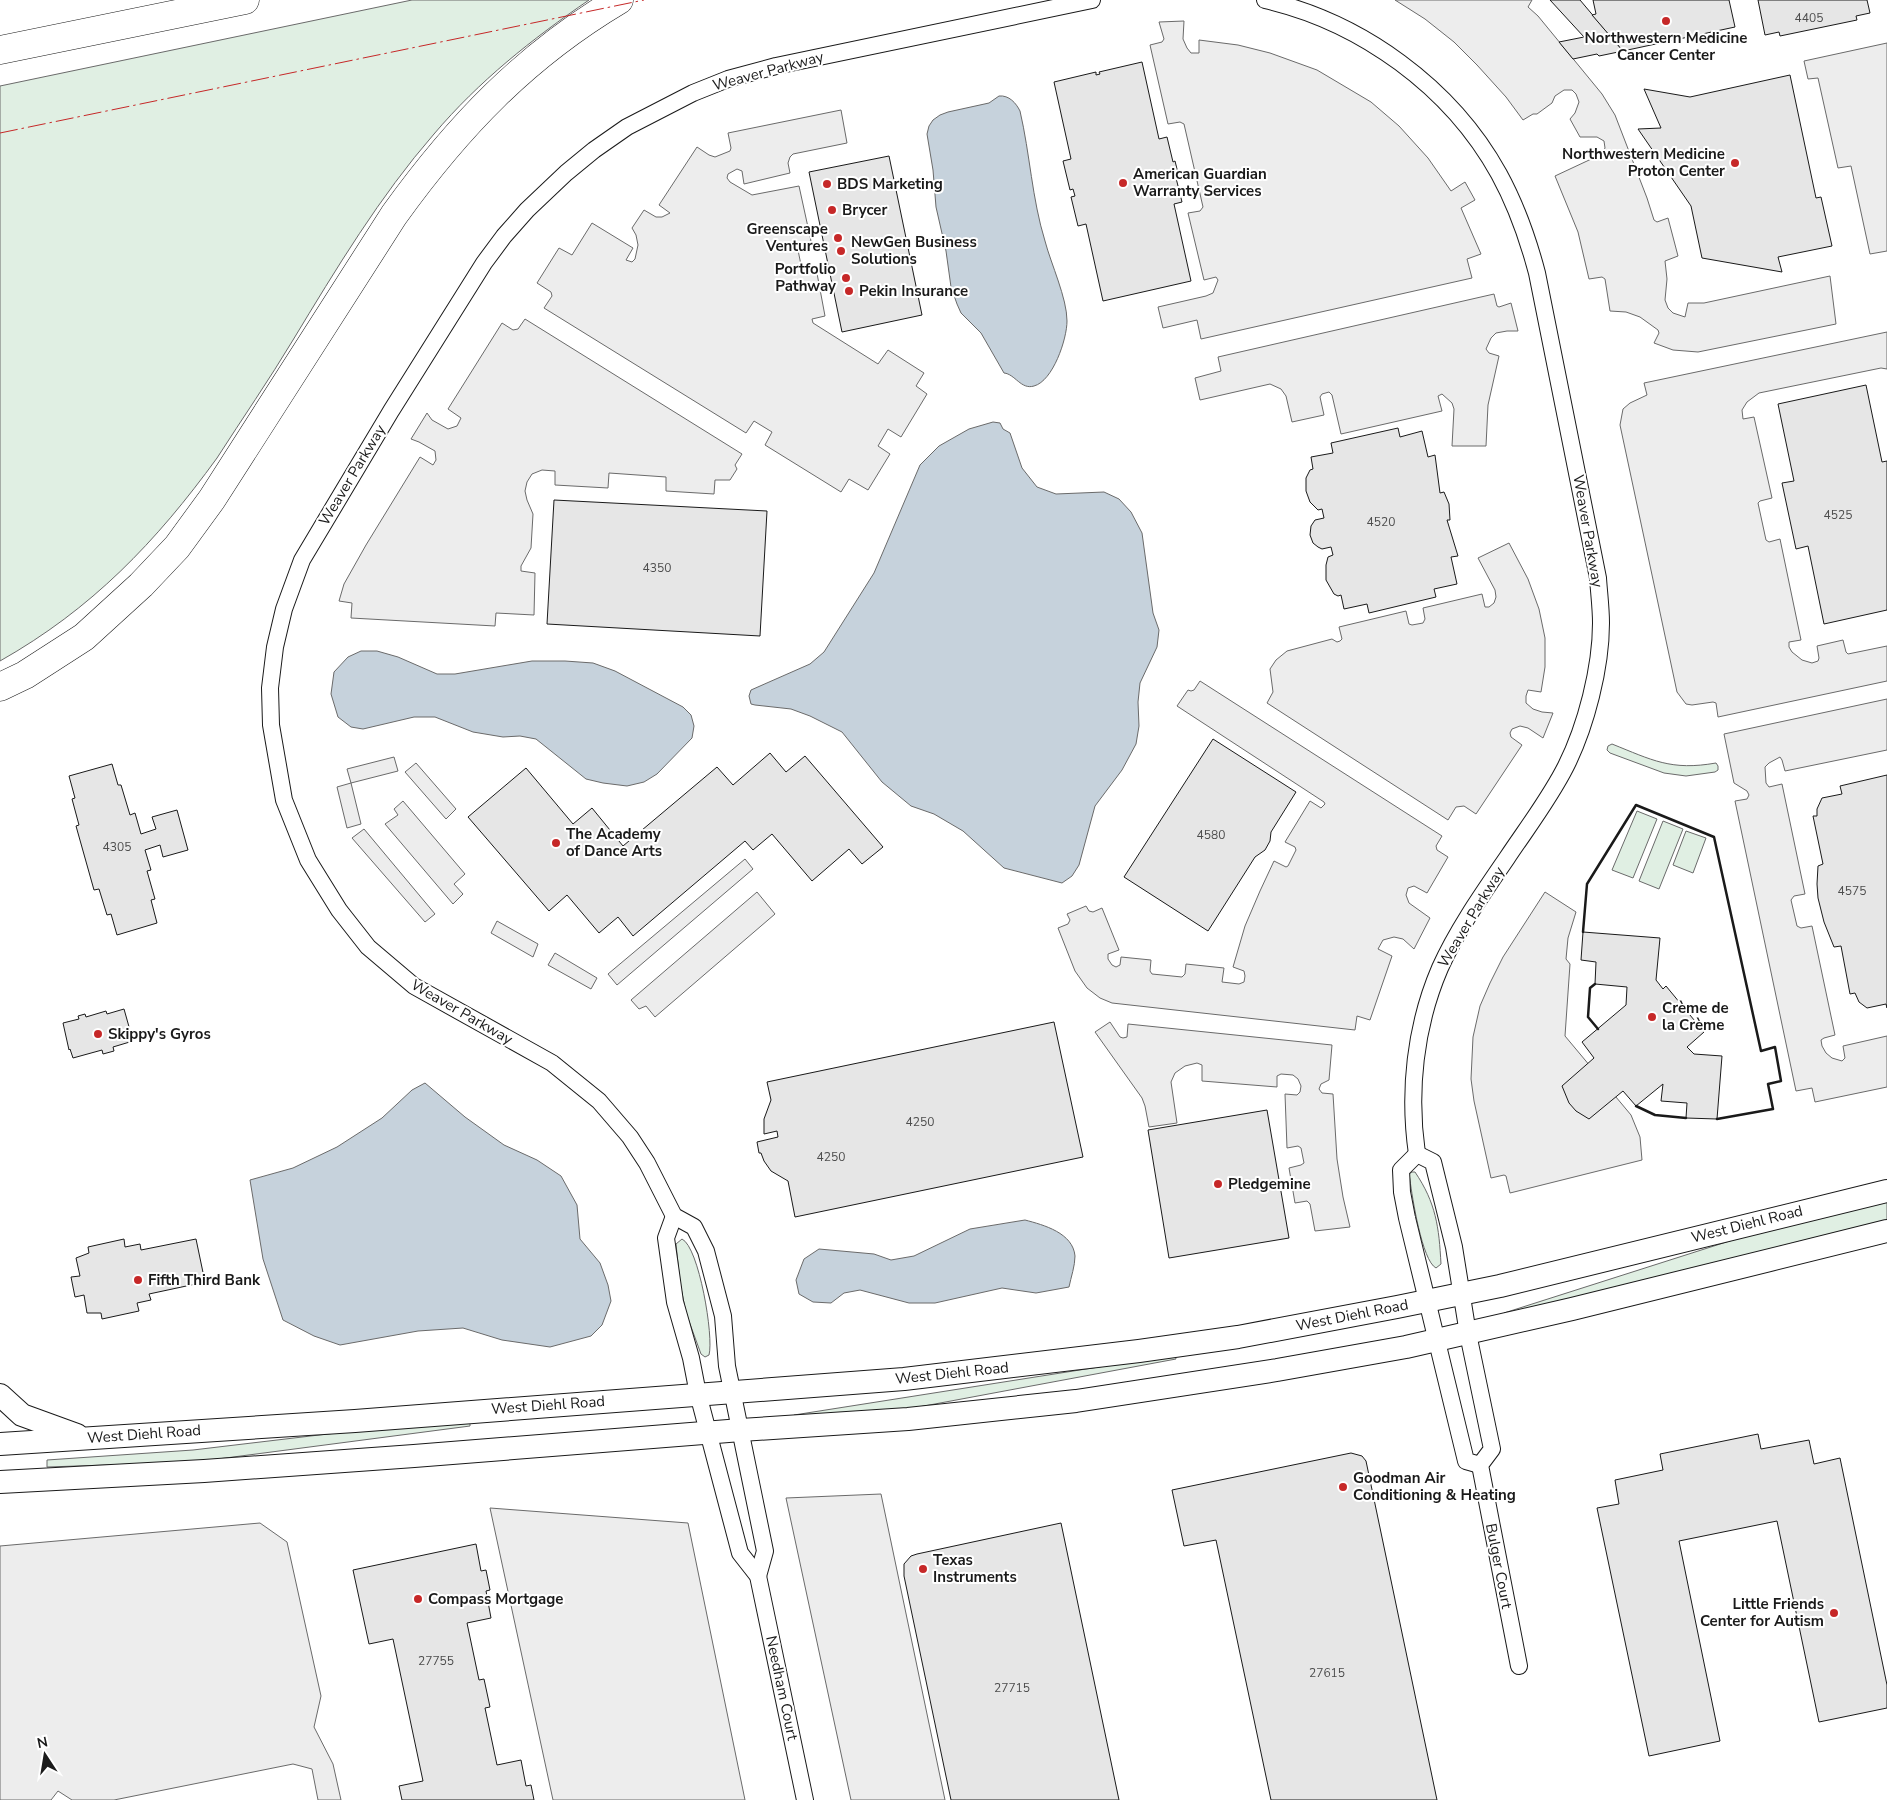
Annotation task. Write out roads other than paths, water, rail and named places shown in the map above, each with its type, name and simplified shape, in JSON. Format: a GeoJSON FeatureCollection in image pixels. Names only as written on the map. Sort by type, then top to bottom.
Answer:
{"type":"FeatureCollection","features":[{"type":"Feature","properties":{"kind":"highway"},"geometry":{"type":"LineString","coordinates":[[0,50],[245,0]]}},
{"type":"Feature","properties":{"kind":"highway"},"geometry":{"type":"LineString","coordinates":[[0,687],[25,675],[84,637],[142,584],[177,547],[212,499],[394,215],[425,172],[504,84],[543,51],[593,15],[619,0]]}},
{"type":"Feature","properties":{"kind":"street","name":"Weaver Parkway"},"geometry":{"type":"LineString","coordinates":[[674,1216],[665,1195],[638,1150],[616,1119],[600,1101],[552,1063],[414,986],[368,946],[338,910],[323,887],[296,834],[284,800],[275,759],[271,725],[270,688],[275,647],[284,609],[302,560],[316,535],[484,263],[527,210],[566,172],[594,150],[627,127],[660,109],[728,79],[785,64],[1092,0]]}},
{"type":"Feature","properties":{"kind":"street","name":"Weaver Parkway"},"geometry":{"type":"LineString","coordinates":[[1265,0],[1312,14],[1342,27],[1398,60],[1422,80],[1449,107],[1480,144],[1499,174],[1520,218],[1535,265],[1598,578],[1601,624],[1600,651],[1590,700],[1576,742],[1566,766],[1552,789],[1464,924],[1440,968],[1430,995],[1422,1024],[1414,1077],[1412,1124],[1417,1154]]}},
{"type":"Feature","properties":{"kind":"street"},"geometry":{"type":"LineString","coordinates":[[1417,1154],[1433,1162],[1454,1248],[1461,1293],[1492,1449],[1480,1464],[1466,1461],[1402,1192],[1401,1170],[1417,1154]]}},
{"type":"Feature","properties":{"kind":"street","name":"West Diehl Road"},"geometry":{"type":"LineString","coordinates":[[0,1443],[354,1421],[904,1379],[1139,1351],[1238,1337],[1500,1286],[1887,1191]]}},
{"type":"Feature","properties":{"kind":"street"},"geometry":{"type":"LineString","coordinates":[[698,1394],[691,1358],[675,1302],[671,1276],[666,1238],[674,1216],[694,1226],[706,1251],[724,1316],[727,1366],[732,1392]]}},
{"type":"Feature","properties":{"kind":"street"},"geometry":{"type":"LineString","coordinates":[[0,1443],[3,1481],[262,1467],[908,1419],[1076,1401],[1277,1370],[1468,1334],[1887,1231]]}},
{"type":"Feature","properties":{"kind":"street","name":"Needham Court"},"geometry":{"type":"LineString","coordinates":[[732,1392],[765,1551],[758,1576]]}},
{"type":"Feature","properties":{"kind":"street","name":"Needham Court"},"geometry":{"type":"LineString","coordinates":[[698,1394],[740,1553],[758,1576],[805,1800]]}},
{"type":"Feature","properties":{"kind":"street"},"geometry":{"type":"LineString","coordinates":[[0,1395],[22,1415],[87,1438]]}},
{"type":"Feature","properties":{"kind":"street","name":"Bulger Court"},"geometry":{"type":"LineString","coordinates":[[1480,1464],[1519,1666]]}},
{"type":"Feature","properties":{"kind":"place","name":"Northwestern Medicine Cancer Center"},"geometry":{"type":"Point","coordinates":[1666,21]}},
{"type":"Feature","properties":{"kind":"place","name":"Northwestern Medicine Proton Center"},"geometry":{"type":"Point","coordinates":[1735,163]}},
{"type":"Feature","properties":{"kind":"place","name":"American Guardian Warranty Services"},"geometry":{"type":"Point","coordinates":[1123,183]}},
{"type":"Feature","properties":{"kind":"place","name":"BDS Marketing"},"geometry":{"type":"Point","coordinates":[827,184]}},
{"type":"Feature","properties":{"kind":"place","name":"Brycer"},"geometry":{"type":"Point","coordinates":[832,210]}},
{"type":"Feature","properties":{"kind":"place","name":"Greenscape Ventures"},"geometry":{"type":"Point","coordinates":[838,238]}},
{"type":"Feature","properties":{"kind":"place","name":"NewGen Business Solutions"},"geometry":{"type":"Point","coordinates":[841,251]}},
{"type":"Feature","properties":{"kind":"place","name":"Portfolio Pathway"},"geometry":{"type":"Point","coordinates":[846,278]}},
{"type":"Feature","properties":{"kind":"place","name":"Pekin Insurance"},"geometry":{"type":"Point","coordinates":[849,291]}},
{"type":"Feature","properties":{"kind":"place","name":"The Academy of Dance Arts"},"geometry":{"type":"Point","coordinates":[556,843]}},
{"type":"Feature","properties":{"kind":"place","name":"Crème de la Crème"},"geometry":{"type":"Point","coordinates":[1652,1017]}},
{"type":"Feature","properties":{"kind":"place","name":"Skippy's Gyros"},"geometry":{"type":"Point","coordinates":[98,1034]}},
{"type":"Feature","properties":{"kind":"place","name":"Pledgemine"},"geometry":{"type":"Point","coordinates":[1218,1184]}},
{"type":"Feature","properties":{"kind":"place","name":"Fifth Third Bank"},"geometry":{"type":"Point","coordinates":[138,1280]}},
{"type":"Feature","properties":{"kind":"place","name":"Goodman Air Conditioning & Heating"},"geometry":{"type":"Point","coordinates":[1343,1487]}},
{"type":"Feature","properties":{"kind":"place","name":"Texas Instruments"},"geometry":{"type":"Point","coordinates":[923,1569]}},
{"type":"Feature","properties":{"kind":"place","name":"Compass Mortgage"},"geometry":{"type":"Point","coordinates":[418,1599]}},
{"type":"Feature","properties":{"kind":"place","name":"Little Friends Center for Autism"},"geometry":{"type":"Point","coordinates":[1834,1613]}}]}
